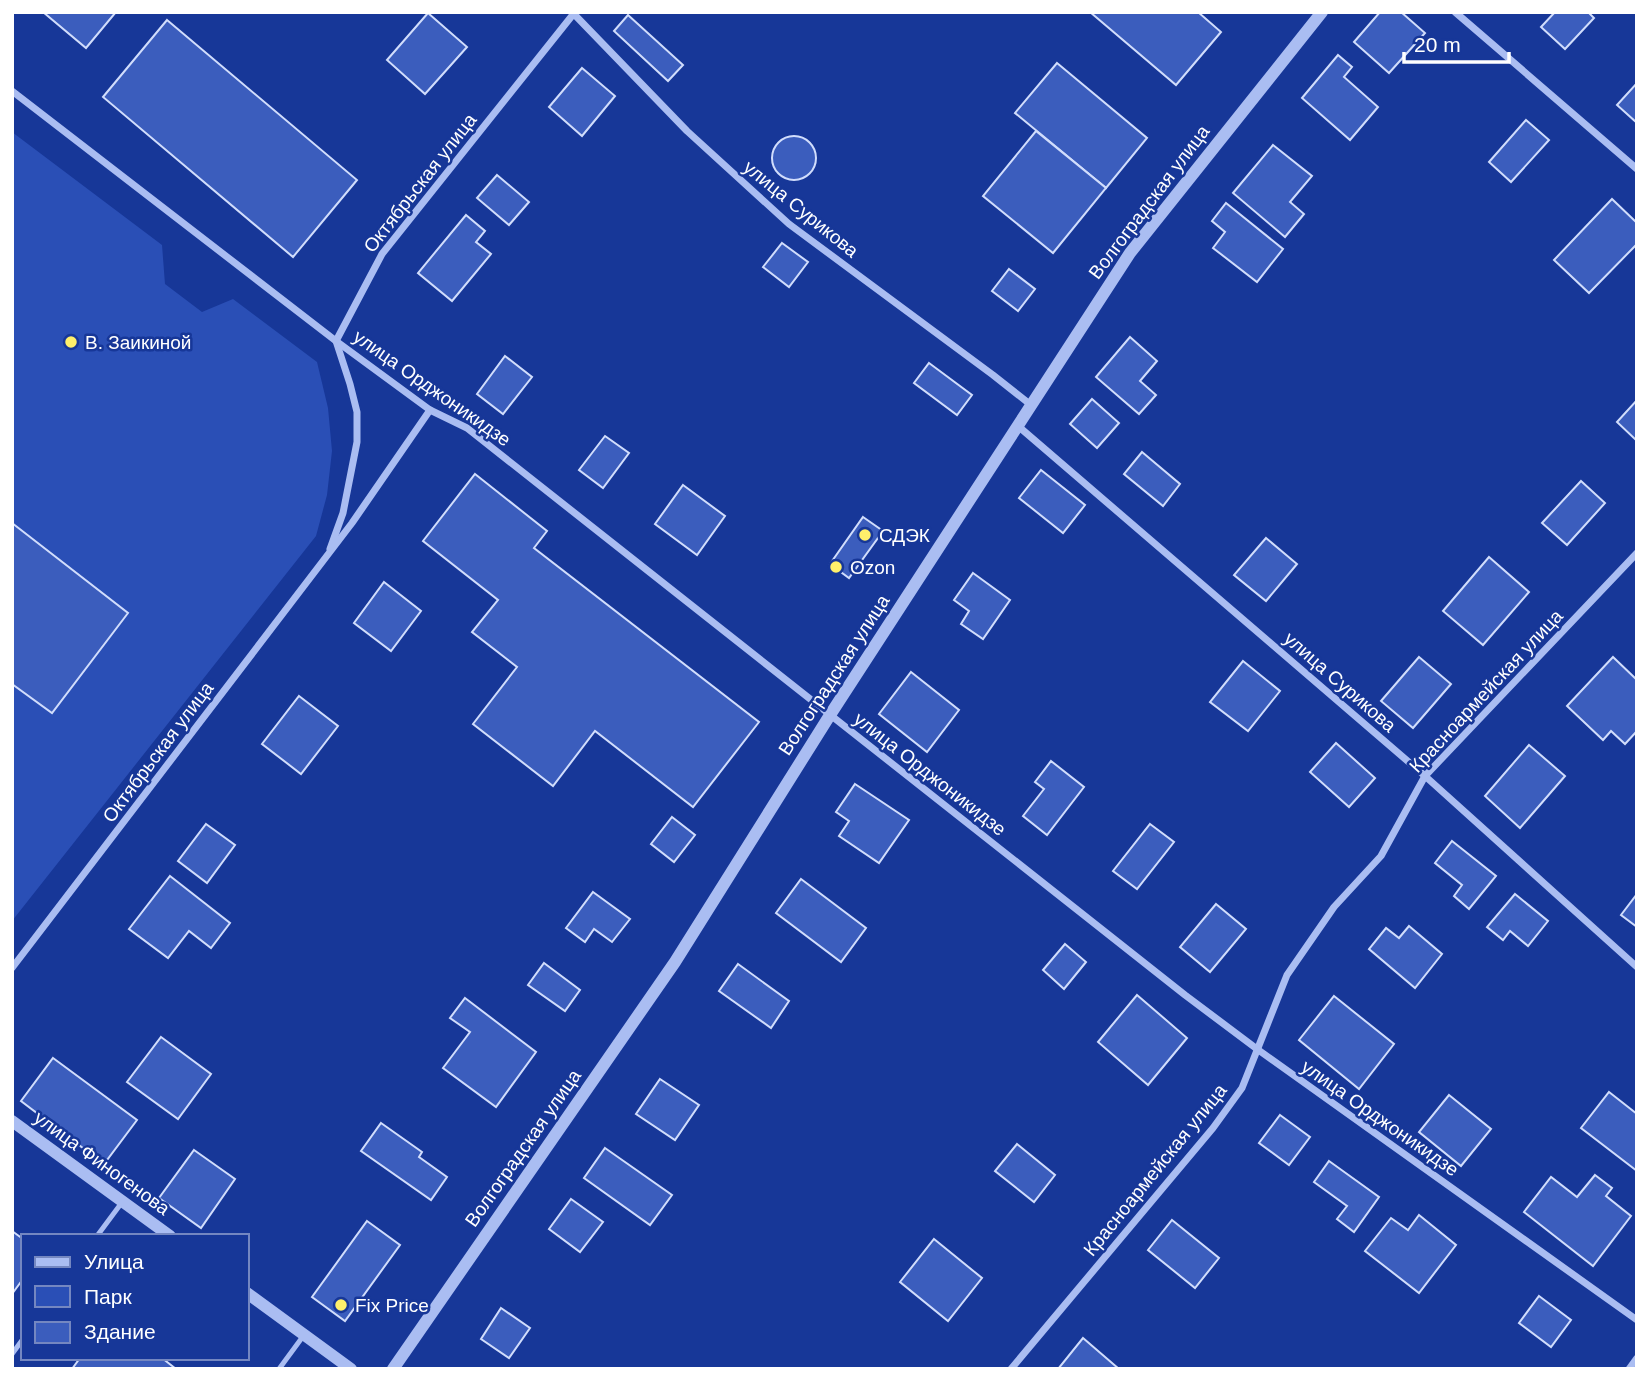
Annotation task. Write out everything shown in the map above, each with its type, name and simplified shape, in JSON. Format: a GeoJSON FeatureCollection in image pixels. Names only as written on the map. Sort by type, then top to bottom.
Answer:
{"type":"FeatureCollection","features":[{"type":"Feature","properties":{"kind":"street","name":"Волгоградская улица"},"geometry":{"type":"LineString","coordinates":[[393,1369],[674,962],[830,715],[1130,253],[1322,12]]}},
{"type":"Feature","properties":{"kind":"street"},"geometry":{"type":"LineString","coordinates":[[1455,12],[1637,169]]}},
{"type":"Feature","properties":{"kind":"street","name":"улица Сурикова"},"geometry":{"type":"LineString","coordinates":[[573,13],[687,131],[789,224],[1032,406]]}},
{"type":"Feature","properties":{"kind":"street","name":"Октябрьская улица"},"geometry":{"type":"LineString","coordinates":[[328,555],[343,513],[357,442],[358,412],[336,341],[382,254],[573,13]]}},
{"type":"Feature","properties":{"kind":"street","name":"улица Орджоникидзе"},"geometry":{"type":"LineString","coordinates":[[12,91],[336,341],[430,410],[467,428],[1174,987],[1637,1320]]}},
{"type":"Feature","properties":{"kind":"street","name":"Октябрьская улица"},"geometry":{"type":"LineString","coordinates":[[12,968],[352,523],[430,410]]}},
{"type":"Feature","properties":{"kind":"street","name":"улица Сурикова"},"geometry":{"type":"LineString","coordinates":[[1018,426],[1425,776],[1637,967]]}},
{"type":"Feature","properties":{"kind":"street","name":"Красноармейская улица"},"geometry":{"type":"LineString","coordinates":[[1011,1369],[1213,1128],[1242,1088],[1287,975],[1334,907],[1381,856],[1425,776],[1637,553]]}},
{"type":"Feature","properties":{"kind":"street","name":"улица Финогенова"},"geometry":{"type":"LineString","coordinates":[[12,1121],[167,1234]]}},
{"type":"Feature","properties":{"kind":"street"},"geometry":{"type":"LineString","coordinates":[[248,1294],[351,1369]]}},
{"type":"Feature","properties":{"kind":"street"},"geometry":{"type":"LineString","coordinates":[[1629,1369],[1637,1358]]}},
{"type":"Feature","properties":{"kind":"lane"},"geometry":{"type":"LineString","coordinates":[[98,1234],[122,1201]]}},
{"type":"Feature","properties":{"kind":"lane"},"geometry":{"type":"LineString","coordinates":[[279,1369],[304,1335]]}},
{"type":"Feature","properties":{"kind":"green space"},"geometry":{"type":"Polygon","coordinates":[[[12,132],[162,245],[165,284],[202,312],[233,299],[317,362],[328,408],[332,451],[327,495],[316,536],[12,921],[12,132]]]}},
{"type":"Feature","properties":{"kind":"building"},"geometry":{"type":"Polygon","coordinates":[[[43,12],[116,12],[86,48],[43,12]]]}},
{"type":"Feature","properties":{"kind":"building"},"geometry":{"type":"Polygon","coordinates":[[[1090,12],[1198,12],[1221,32],[1176,85],[1090,12]]]}},
{"type":"Feature","properties":{"kind":"building"},"geometry":{"type":"Polygon","coordinates":[[[1380,12],[1401,12],[1425,33],[1389,73],[1354,42],[1380,12]]]}},
{"type":"Feature","properties":{"kind":"building"},"geometry":{"type":"Polygon","coordinates":[[[1555,12],[1588,12],[1594,18],[1565,49],[1541,27],[1555,12]]]}},
{"type":"Feature","properties":{"kind":"building"},"geometry":{"type":"Polygon","coordinates":[[[428,13],[467,47],[425,94],[387,60],[428,13]]]}},
{"type":"Feature","properties":{"kind":"building"},"geometry":{"type":"Polygon","coordinates":[[[628,15],[683,65],[668,81],[614,31],[628,15]]]}},
{"type":"Feature","properties":{"kind":"building"},"geometry":{"type":"Polygon","coordinates":[[[167,20],[357,180],[293,257],[103,97],[167,20]]]}},
{"type":"Feature","properties":{"kind":"building"},"geometry":{"type":"Polygon","coordinates":[[[1338,55],[1352,67],[1344,77],[1378,107],[1350,140],[1302,98],[1338,55]]]}},
{"type":"Feature","properties":{"kind":"building"},"geometry":{"type":"Polygon","coordinates":[[[1057,63],[1147,138],[1106,188],[1015,113],[1057,63]]]}},
{"type":"Feature","properties":{"kind":"building"},"geometry":{"type":"Polygon","coordinates":[[[582,68],[615,96],[582,136],[549,107],[582,68]]]}},
{"type":"Feature","properties":{"kind":"building"},"geometry":{"type":"Polygon","coordinates":[[[1637,83],[1637,121],[1636,122],[1617,105],[1637,83]]]}},
{"type":"Feature","properties":{"kind":"building"},"geometry":{"type":"Polygon","coordinates":[[[1526,120],[1549,140],[1511,182],[1489,162],[1526,120]]]}},
{"type":"Feature","properties":{"kind":"building"},"geometry":{"type":"Polygon","coordinates":[[[1036,131],[1106,188],[1053,253],[983,196],[1036,131]]]}},
{"type":"Feature","properties":{"kind":"building"},"geometry":{"type":"Polygon","coordinates":[[[794,136],[810,142],[816,158],[810,174],[794,180],[778,174],[772,158],[778,142],[794,136]]]}},
{"type":"Feature","properties":{"kind":"building"},"geometry":{"type":"Polygon","coordinates":[[[1273,145],[1312,176],[1290,202],[1304,214],[1285,237],[1233,193],[1273,145]]]}},
{"type":"Feature","properties":{"kind":"building"},"geometry":{"type":"Polygon","coordinates":[[[497,175],[529,202],[509,225],[477,198],[497,175]]]}},
{"type":"Feature","properties":{"kind":"building"},"geometry":{"type":"Polygon","coordinates":[[[1612,199],[1637,223],[1637,244],[1589,293],[1554,260],[1612,199]]]}},
{"type":"Feature","properties":{"kind":"building"},"geometry":{"type":"Polygon","coordinates":[[[1226,203],[1283,249],[1257,282],[1213,248],[1225,232],[1212,221],[1226,203]]]}},
{"type":"Feature","properties":{"kind":"building"},"geometry":{"type":"Polygon","coordinates":[[[466,215],[485,231],[476,242],[491,254],[452,301],[418,273],[466,215]]]}},
{"type":"Feature","properties":{"kind":"building"},"geometry":{"type":"Polygon","coordinates":[[[782,243],[808,262],[789,287],[763,267],[782,243]]]}},
{"type":"Feature","properties":{"kind":"building"},"geometry":{"type":"Polygon","coordinates":[[[1009,269],[1035,289],[1018,311],[992,291],[1009,269]]]}},
{"type":"Feature","properties":{"kind":"building"},"geometry":{"type":"Polygon","coordinates":[[[1130,337],[1157,361],[1140,381],[1156,395],[1139,414],[1096,377],[1130,337]]]}},
{"type":"Feature","properties":{"kind":"building"},"geometry":{"type":"Polygon","coordinates":[[[505,356],[532,377],[503,414],[477,394],[505,356]]]}},
{"type":"Feature","properties":{"kind":"building"},"geometry":{"type":"Polygon","coordinates":[[[929,363],[972,395],[957,415],[914,383],[929,363]]]}},
{"type":"Feature","properties":{"kind":"building"},"geometry":{"type":"Polygon","coordinates":[[[1092,399],[1119,423],[1097,448],[1070,424],[1092,399]]]}},
{"type":"Feature","properties":{"kind":"building"},"geometry":{"type":"Polygon","coordinates":[[[1637,400],[1637,441],[1617,422],[1637,400]]]}},
{"type":"Feature","properties":{"kind":"building"},"geometry":{"type":"Polygon","coordinates":[[[605,436],[629,453],[603,488],[579,470],[605,436]]]}},
{"type":"Feature","properties":{"kind":"building"},"geometry":{"type":"Polygon","coordinates":[[[1142,452],[1180,484],[1163,506],[1124,474],[1142,452]]]}},
{"type":"Feature","properties":{"kind":"building"},"geometry":{"type":"Polygon","coordinates":[[[1041,470],[1085,505],[1063,533],[1019,498],[1041,470]]]}},
{"type":"Feature","properties":{"kind":"building"},"geometry":{"type":"Polygon","coordinates":[[[475,474],[547,531],[534,548],[759,722],[693,807],[595,731],[553,786],[473,724],[517,667],[472,632],[498,600],[423,541],[475,474]]]}},
{"type":"Feature","properties":{"kind":"building"},"geometry":{"type":"Polygon","coordinates":[[[1581,481],[1605,503],[1567,545],[1542,523],[1581,481]]]}},
{"type":"Feature","properties":{"kind":"building"},"geometry":{"type":"Polygon","coordinates":[[[683,485],[725,516],[697,555],[655,524],[683,485]]]}},
{"type":"Feature","properties":{"kind":"building"},"geometry":{"type":"Polygon","coordinates":[[[863,517],[883,531],[849,578],[830,564],[863,517]]]}},
{"type":"Feature","properties":{"kind":"building"},"geometry":{"type":"Polygon","coordinates":[[[12,523],[128,613],[52,713],[12,684],[12,523]]]}},
{"type":"Feature","properties":{"kind":"building"},"geometry":{"type":"Polygon","coordinates":[[[1266,538],[1297,564],[1266,601],[1234,575],[1266,538]]]}},
{"type":"Feature","properties":{"kind":"building"},"geometry":{"type":"Polygon","coordinates":[[[1489,557],[1529,592],[1483,645],[1443,611],[1489,557]]]}},
{"type":"Feature","properties":{"kind":"building"},"geometry":{"type":"Polygon","coordinates":[[[973,573],[1010,600],[983,639],[961,624],[969,611],[954,600],[973,573]]]}},
{"type":"Feature","properties":{"kind":"building"},"geometry":{"type":"Polygon","coordinates":[[[384,582],[421,611],[391,651],[354,623],[384,582]]]}},
{"type":"Feature","properties":{"kind":"building"},"geometry":{"type":"Polygon","coordinates":[[[1419,657],[1451,684],[1413,728],[1381,701],[1419,657]]]}},
{"type":"Feature","properties":{"kind":"building"},"geometry":{"type":"Polygon","coordinates":[[[1613,657],[1637,680],[1637,731],[1625,744],[1611,731],[1603,740],[1567,706],[1613,657]]]}},
{"type":"Feature","properties":{"kind":"building"},"geometry":{"type":"Polygon","coordinates":[[[1243,661],[1280,691],[1248,731],[1210,702],[1243,661]]]}},
{"type":"Feature","properties":{"kind":"building"},"geometry":{"type":"Polygon","coordinates":[[[911,672],[959,710],[927,752],[879,714],[911,672]]]}},
{"type":"Feature","properties":{"kind":"building"},"geometry":{"type":"Polygon","coordinates":[[[299,696],[338,726],[301,774],[262,744],[299,696]]]}},
{"type":"Feature","properties":{"kind":"building"},"geometry":{"type":"Polygon","coordinates":[[[1336,743],[1375,778],[1349,807],[1310,772],[1336,743]]]}},
{"type":"Feature","properties":{"kind":"building"},"geometry":{"type":"Polygon","coordinates":[[[1529,745],[1565,776],[1520,828],[1485,796],[1529,745]]]}},
{"type":"Feature","properties":{"kind":"building"},"geometry":{"type":"Polygon","coordinates":[[[1051,761],[1084,787],[1047,835],[1023,816],[1044,789],[1035,782],[1051,761]]]}},
{"type":"Feature","properties":{"kind":"building"},"geometry":{"type":"Polygon","coordinates":[[[855,784],[909,820],[879,863],[839,836],[849,821],[836,812],[855,784]]]}},
{"type":"Feature","properties":{"kind":"building"},"geometry":{"type":"Polygon","coordinates":[[[672,817],[695,835],[674,862],[651,844],[672,817]]]}},
{"type":"Feature","properties":{"kind":"building"},"geometry":{"type":"Polygon","coordinates":[[[206,824],[235,845],[207,883],[178,861],[206,824]]]}},
{"type":"Feature","properties":{"kind":"building"},"geometry":{"type":"Polygon","coordinates":[[[1150,824],[1174,842],[1137,889],[1113,871],[1150,824]]]}},
{"type":"Feature","properties":{"kind":"building"},"geometry":{"type":"Polygon","coordinates":[[[1452,841],[1496,876],[1469,909],[1454,896],[1462,885],[1435,863],[1452,841]]]}},
{"type":"Feature","properties":{"kind":"building"},"geometry":{"type":"Polygon","coordinates":[[[170,876],[230,923],[211,948],[189,931],[168,958],[129,929],[170,876]]]}},
{"type":"Feature","properties":{"kind":"building"},"geometry":{"type":"Polygon","coordinates":[[[801,879],[866,928],[841,962],[776,913],[801,879]]]}},
{"type":"Feature","properties":{"kind":"building"},"geometry":{"type":"Polygon","coordinates":[[[593,892],[630,919],[612,942],[594,929],[585,942],[566,928],[593,892]]]}},
{"type":"Feature","properties":{"kind":"building"},"geometry":{"type":"Polygon","coordinates":[[[1515,894],[1548,921],[1528,946],[1510,931],[1503,940],[1487,927],[1515,894]]]}},
{"type":"Feature","properties":{"kind":"building"},"geometry":{"type":"Polygon","coordinates":[[[1637,894],[1637,927],[1621,915],[1637,894]]]}},
{"type":"Feature","properties":{"kind":"building"},"geometry":{"type":"Polygon","coordinates":[[[1216,904],[1246,929],[1210,972],[1180,947],[1216,904]]]}},
{"type":"Feature","properties":{"kind":"building"},"geometry":{"type":"Polygon","coordinates":[[[1409,926],[1442,954],[1415,988],[1369,949],[1386,928],[1399,938],[1409,926]]]}},
{"type":"Feature","properties":{"kind":"building"},"geometry":{"type":"Polygon","coordinates":[[[1065,944],[1086,962],[1064,989],[1043,970],[1065,944]]]}},
{"type":"Feature","properties":{"kind":"building"},"geometry":{"type":"Polygon","coordinates":[[[544,963],[580,990],[565,1011],[528,985],[544,963]]]}},
{"type":"Feature","properties":{"kind":"building"},"geometry":{"type":"Polygon","coordinates":[[[738,964],[789,1001],[771,1028],[719,991],[738,964]]]}},
{"type":"Feature","properties":{"kind":"building"},"geometry":{"type":"Polygon","coordinates":[[[1137,995],[1187,1038],[1148,1085],[1098,1042],[1137,995]]]}},
{"type":"Feature","properties":{"kind":"building"},"geometry":{"type":"Polygon","coordinates":[[[1334,996],[1394,1044],[1359,1089],[1299,1040],[1334,996]]]}},
{"type":"Feature","properties":{"kind":"building"},"geometry":{"type":"Polygon","coordinates":[[[465,998],[536,1052],[496,1107],[443,1068],[470,1032],[450,1018],[465,998]]]}},
{"type":"Feature","properties":{"kind":"building"},"geometry":{"type":"Polygon","coordinates":[[[161,1037],[211,1074],[178,1119],[127,1082],[161,1037]]]}},
{"type":"Feature","properties":{"kind":"building"},"geometry":{"type":"Polygon","coordinates":[[[53,1058],[137,1120],[104,1164],[21,1101],[53,1058]]]}},
{"type":"Feature","properties":{"kind":"building"},"geometry":{"type":"Polygon","coordinates":[[[660,1079],[699,1105],[675,1140],[636,1114],[660,1079]]]}},
{"type":"Feature","properties":{"kind":"building"},"geometry":{"type":"Polygon","coordinates":[[[1609,1092],[1637,1114],[1637,1171],[1581,1128],[1609,1092]]]}},
{"type":"Feature","properties":{"kind":"building"},"geometry":{"type":"Polygon","coordinates":[[[1449,1095],[1491,1129],[1461,1166],[1419,1132],[1449,1095]]]}},
{"type":"Feature","properties":{"kind":"building"},"geometry":{"type":"Polygon","coordinates":[[[1280,1115],[1310,1137],[1289,1165],[1259,1143],[1280,1115]]]}},
{"type":"Feature","properties":{"kind":"building"},"geometry":{"type":"Polygon","coordinates":[[[381,1123],[422,1152],[419,1157],[447,1177],[431,1200],[361,1151],[381,1123]]]}},
{"type":"Feature","properties":{"kind":"building"},"geometry":{"type":"Polygon","coordinates":[[[1017,1144],[1055,1175],[1034,1202],[995,1171],[1017,1144]]]}},
{"type":"Feature","properties":{"kind":"building"},"geometry":{"type":"Polygon","coordinates":[[[605,1148],[672,1195],[650,1225],[584,1178],[605,1148]]]}},
{"type":"Feature","properties":{"kind":"building"},"geometry":{"type":"Polygon","coordinates":[[[194,1150],[235,1179],[201,1228],[159,1198],[194,1150]]]}},
{"type":"Feature","properties":{"kind":"building"},"geometry":{"type":"Polygon","coordinates":[[[1329,1161],[1379,1197],[1354,1232],[1337,1219],[1347,1206],[1314,1182],[1329,1161]]]}},
{"type":"Feature","properties":{"kind":"building"},"geometry":{"type":"Polygon","coordinates":[[[1595,1175],[1612,1188],[1606,1196],[1631,1216],[1593,1266],[1524,1212],[1551,1177],[1577,1197],[1595,1175]]]}},
{"type":"Feature","properties":{"kind":"building"},"geometry":{"type":"Polygon","coordinates":[[[571,1199],[603,1222],[580,1252],[549,1229],[571,1199]]]}},
{"type":"Feature","properties":{"kind":"building"},"geometry":{"type":"Polygon","coordinates":[[[1419,1215],[1456,1245],[1419,1293],[1365,1251],[1391,1218],[1408,1230],[1419,1215]]]}},
{"type":"Feature","properties":{"kind":"building"},"geometry":{"type":"Polygon","coordinates":[[[1172,1220],[1219,1258],[1195,1288],[1148,1250],[1172,1220]]]}},
{"type":"Feature","properties":{"kind":"building"},"geometry":{"type":"Polygon","coordinates":[[[367,1221],[400,1245],[345,1321],[312,1297],[367,1221]]]}},
{"type":"Feature","properties":{"kind":"building"},"geometry":{"type":"Polygon","coordinates":[[[12,1231],[21,1238],[21,1282],[12,1294],[12,1231]]]}},
{"type":"Feature","properties":{"kind":"building"},"geometry":{"type":"Polygon","coordinates":[[[934,1239],[982,1278],[948,1321],[900,1282],[934,1239]]]}},
{"type":"Feature","properties":{"kind":"building"},"geometry":{"type":"Polygon","coordinates":[[[1539,1296],[1571,1320],[1551,1347],[1519,1323],[1539,1296]]]}},
{"type":"Feature","properties":{"kind":"building"},"geometry":{"type":"Polygon","coordinates":[[[501,1308],[530,1328],[509,1358],[481,1339],[501,1308]]]}},
{"type":"Feature","properties":{"kind":"building"},"geometry":{"type":"Polygon","coordinates":[[[1083,1338],[1119,1369],[1058,1369],[1083,1338]]]}},
{"type":"Feature","properties":{"kind":"building"},"geometry":{"type":"Polygon","coordinates":[[[79,1360],[165,1360],[176,1369],[72,1369],[79,1360]]]}},
{"type":"Feature","properties":{"kind":"place","name":"В. Заикиной"},"geometry":{"type":"Point","coordinates":[71,342]}},
{"type":"Feature","properties":{"kind":"place","name":"СДЭК"},"geometry":{"type":"Point","coordinates":[865,535]}},
{"type":"Feature","properties":{"kind":"place","name":"Ozon"},"geometry":{"type":"Point","coordinates":[836,567]}},
{"type":"Feature","properties":{"kind":"place","name":"Fix Price"},"geometry":{"type":"Point","coordinates":[341,1305]}}]}
